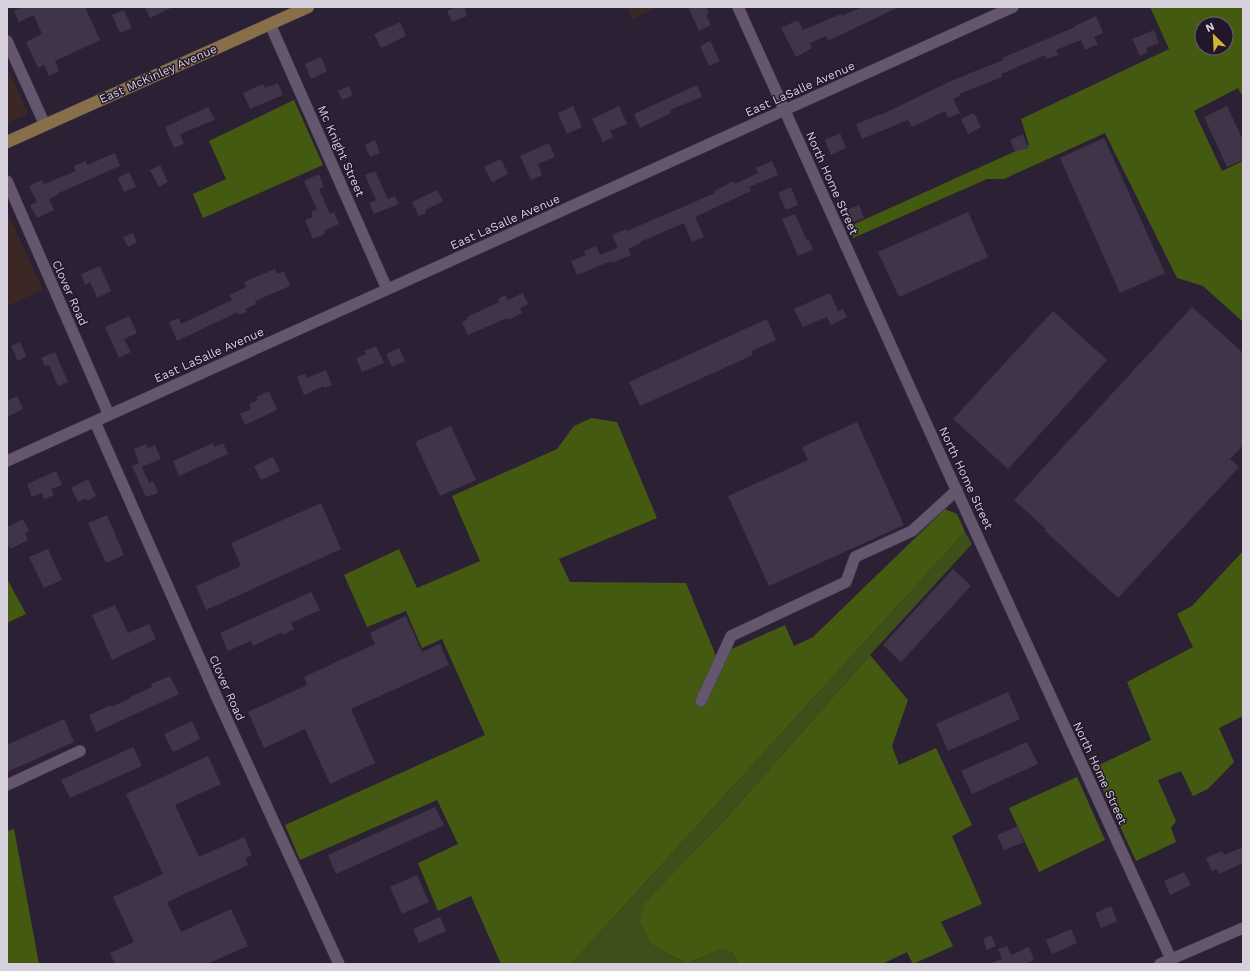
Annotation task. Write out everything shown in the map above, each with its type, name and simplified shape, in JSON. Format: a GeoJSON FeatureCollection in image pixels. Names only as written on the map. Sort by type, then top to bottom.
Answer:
{"type":"FeatureCollection","features":[{"type":"Feature","properties":{"kind":"main road","name":"East McKinley Avenue"},"geometry":{"type":"LineString","coordinates":[[7,142],[308,7]]}},
{"type":"Feature","properties":{"kind":"street","name":"North Home Street"},"geometry":{"type":"LineString","coordinates":[[738,7],[956,490],[1171,959]]}},
{"type":"Feature","properties":{"kind":"street","name":"East LaSalle Avenue"},"geometry":{"type":"LineString","coordinates":[[7,461],[1013,7]]}},
{"type":"Feature","properties":{"kind":"street","name":"Mc Knight Street"},"geometry":{"type":"LineString","coordinates":[[270,24],[387,289]]}},
{"type":"Feature","properties":{"kind":"street"},"geometry":{"type":"LineString","coordinates":[[7,41],[45,125]]}},
{"type":"Feature","properties":{"kind":"street","name":"Clover Road"},"geometry":{"type":"LineString","coordinates":[[7,181],[109,415]]}},
{"type":"Feature","properties":{"kind":"street","name":"Clover Road"},"geometry":{"type":"LineString","coordinates":[[95,422],[218,700],[339,964]]}},
{"type":"Feature","properties":{"kind":"street"},"geometry":{"type":"LineString","coordinates":[[701,702],[731,636],[846,582],[855,557],[912,531],[956,490]]}},
{"type":"Feature","properties":{"kind":"street"},"geometry":{"type":"LineString","coordinates":[[7,785],[80,750]]}},
{"type":"Feature","properties":{"kind":"street"},"geometry":{"type":"LineString","coordinates":[[1160,964],[1243,928]]}},
{"type":"Feature","properties":{"kind":"shaded area"},"geometry":{"type":"Polygon","coordinates":[[[627,7],[659,7],[632,19],[627,7]]]}},
{"type":"Feature","properties":{"kind":"shaded area"},"geometry":{"type":"Polygon","coordinates":[[[7,68],[27,111],[26,115],[7,123],[7,68]]]}},
{"type":"Feature","properties":{"kind":"shaded area"},"geometry":{"type":"Polygon","coordinates":[[[7,212],[43,290],[7,306],[7,212]]]}},
{"type":"Feature","properties":{"kind":"green space"},"geometry":{"type":"Polygon","coordinates":[[[1150,7],[1243,7],[1243,97],[1238,88],[1194,111],[1222,171],[1243,161],[1243,322],[1203,286],[1177,278],[1105,133],[1004,179],[987,179],[853,238],[848,227],[1029,145],[1021,119],[1169,49],[1150,7]]]}},
{"type":"Feature","properties":{"kind":"green space"},"geometry":{"type":"Polygon","coordinates":[[[294,100],[323,165],[203,218],[193,194],[226,179],[209,141],[294,100]]]}},
{"type":"Feature","properties":{"kind":"green space"},"geometry":{"type":"Polygon","coordinates":[[[591,418],[617,422],[657,518],[559,559],[570,582],[686,583],[716,656],[785,625],[794,646],[813,637],[945,509],[957,514],[965,532],[571,964],[501,964],[471,896],[438,911],[418,863],[458,844],[437,800],[300,860],[285,825],[485,735],[442,639],[422,648],[406,611],[367,627],[344,575],[399,549],[417,588],[480,561],[452,496],[557,449],[574,426],[591,418]]]}},
{"type":"Feature","properties":{"kind":"green space"},"geometry":{"type":"Polygon","coordinates":[[[965,532],[972,544],[870,655],[730,814],[646,901],[652,945],[687,964],[571,964],[965,532]]]}},
{"type":"Feature","properties":{"kind":"green space"},"geometry":{"type":"Polygon","coordinates":[[[1243,551],[1243,716],[1219,728],[1234,762],[1208,789],[1193,796],[1181,771],[1158,780],[1176,821],[1171,828],[1176,842],[1136,861],[1093,768],[1151,740],[1127,682],[1193,647],[1177,614],[1192,606],[1243,551]]]}},
{"type":"Feature","properties":{"kind":"green space"},"geometry":{"type":"Polygon","coordinates":[[[7,579],[26,614],[7,623],[7,579]]]}},
{"type":"Feature","properties":{"kind":"green space"},"geometry":{"type":"Polygon","coordinates":[[[870,655],[908,700],[892,746],[899,765],[936,748],[972,825],[952,836],[982,904],[941,922],[953,946],[913,964],[907,952],[882,964],[738,964],[733,953],[722,948],[687,964],[652,945],[640,920],[646,901],[730,814],[870,655]]]}},
{"type":"Feature","properties":{"kind":"green space"},"geometry":{"type":"Polygon","coordinates":[[[1077,777],[1105,840],[1039,872],[1009,808],[1077,777]]]}},
{"type":"Feature","properties":{"kind":"green space"},"geometry":{"type":"Polygon","coordinates":[[[14,829],[39,964],[7,964],[7,831],[14,829]]]}},
{"type":"Feature","properties":{"kind":"green space"},"geometry":{"type":"Polygon","coordinates":[[[722,947],[733,953],[738,964],[688,964],[722,947]]]}},
{"type":"Feature","properties":{"kind":"building"},"geometry":{"type":"Polygon","coordinates":[[[23,7],[85,7],[100,40],[55,61],[59,71],[49,76],[44,65],[38,68],[26,42],[42,34],[34,15],[19,22],[14,11],[23,7]]]}},
{"type":"Feature","properties":{"kind":"building"},"geometry":{"type":"Polygon","coordinates":[[[145,7],[173,7],[150,18],[145,7]]]}},
{"type":"Feature","properties":{"kind":"building"},"geometry":{"type":"Polygon","coordinates":[[[456,7],[464,7],[467,16],[452,22],[447,11],[456,7]]]}},
{"type":"Feature","properties":{"kind":"building"},"geometry":{"type":"Polygon","coordinates":[[[688,7],[706,7],[709,14],[706,15],[711,25],[699,31],[688,7]]]}},
{"type":"Feature","properties":{"kind":"building"},"geometry":{"type":"Polygon","coordinates":[[[862,7],[899,7],[828,41],[826,36],[810,43],[812,48],[796,57],[781,28],[798,20],[803,30],[862,7]]]}},
{"type":"Feature","properties":{"kind":"building"},"geometry":{"type":"Polygon","coordinates":[[[124,10],[132,28],[120,33],[112,15],[124,10]]]}},
{"type":"Feature","properties":{"kind":"building"},"geometry":{"type":"Polygon","coordinates":[[[1096,16],[1103,33],[1094,37],[1098,44],[1085,50],[1081,40],[1056,50],[1058,55],[1047,59],[1045,55],[1001,74],[1002,77],[959,94],[960,96],[953,99],[960,113],[948,118],[945,111],[912,127],[908,120],[862,139],[856,124],[887,112],[953,80],[1003,60],[1002,58],[1075,27],[1096,16]]]}},
{"type":"Feature","properties":{"kind":"building"},"geometry":{"type":"Polygon","coordinates":[[[400,22],[406,36],[381,48],[374,34],[400,22]]]}},
{"type":"Feature","properties":{"kind":"building"},"geometry":{"type":"Polygon","coordinates":[[[1154,30],[1159,43],[1146,48],[1148,52],[1140,56],[1132,39],[1154,30]]]}},
{"type":"Feature","properties":{"kind":"building"},"geometry":{"type":"Polygon","coordinates":[[[710,41],[720,61],[709,66],[700,46],[710,41]]]}},
{"type":"Feature","properties":{"kind":"building"},"geometry":{"type":"Polygon","coordinates":[[[321,57],[327,71],[311,79],[305,64],[321,57]]]}},
{"type":"Feature","properties":{"kind":"building"},"geometry":{"type":"Polygon","coordinates":[[[278,83],[283,95],[250,109],[243,93],[263,84],[265,88],[278,83]]]}},
{"type":"Feature","properties":{"kind":"building"},"geometry":{"type":"Polygon","coordinates":[[[697,85],[702,97],[670,110],[671,113],[640,128],[634,114],[697,85]]]}},
{"type":"Feature","properties":{"kind":"building"},"geometry":{"type":"Polygon","coordinates":[[[349,86],[353,95],[342,100],[338,91],[349,86]]]}},
{"type":"Feature","properties":{"kind":"building"},"geometry":{"type":"Polygon","coordinates":[[[573,106],[582,127],[567,134],[558,113],[573,106]]]}},
{"type":"Feature","properties":{"kind":"building"},"geometry":{"type":"Polygon","coordinates":[[[619,106],[627,124],[610,131],[613,137],[603,142],[592,119],[619,106]]]}},
{"type":"Feature","properties":{"kind":"building"},"geometry":{"type":"Polygon","coordinates":[[[1227,106],[1243,140],[1243,160],[1227,167],[1204,117],[1227,106]]]}},
{"type":"Feature","properties":{"kind":"building"},"geometry":{"type":"Polygon","coordinates":[[[208,107],[215,120],[180,134],[184,144],[174,148],[165,127],[208,107]]]}},
{"type":"Feature","properties":{"kind":"building"},"geometry":{"type":"Polygon","coordinates":[[[974,113],[981,127],[968,134],[961,119],[974,113]]]}},
{"type":"Feature","properties":{"kind":"building"},"geometry":{"type":"Polygon","coordinates":[[[840,133],[846,148],[831,155],[825,140],[840,133]]]}},
{"type":"Feature","properties":{"kind":"building"},"geometry":{"type":"Polygon","coordinates":[[[1023,134],[1028,148],[1015,152],[1010,140],[1023,134]]]}},
{"type":"Feature","properties":{"kind":"building"},"geometry":{"type":"Polygon","coordinates":[[[1104,138],[1165,273],[1120,293],[1060,158],[1104,138]]]}},
{"type":"Feature","properties":{"kind":"building"},"geometry":{"type":"Polygon","coordinates":[[[375,140],[380,153],[370,157],[365,145],[375,140]]]}},
{"type":"Feature","properties":{"kind":"building"},"geometry":{"type":"Polygon","coordinates":[[[549,143],[555,157],[538,164],[542,175],[531,180],[520,156],[549,143]]]}},
{"type":"Feature","properties":{"kind":"building"},"geometry":{"type":"Polygon","coordinates":[[[115,153],[120,166],[59,193],[49,199],[54,210],[37,218],[30,205],[37,202],[29,186],[42,180],[44,184],[76,171],[74,166],[86,161],[87,165],[115,153]]]}},
{"type":"Feature","properties":{"kind":"building"},"geometry":{"type":"Polygon","coordinates":[[[501,159],[508,174],[492,182],[484,167],[501,159]]]}},
{"type":"Feature","properties":{"kind":"building"},"geometry":{"type":"Polygon","coordinates":[[[772,161],[778,175],[749,187],[751,191],[695,217],[704,237],[692,242],[684,223],[640,242],[641,243],[628,249],[631,255],[612,263],[611,261],[577,275],[571,261],[586,255],[584,251],[596,246],[600,255],[618,248],[612,235],[626,229],[627,231],[715,193],[714,191],[734,181],[735,184],[758,173],[756,168],[772,161]]]}},
{"type":"Feature","properties":{"kind":"building"},"geometry":{"type":"Polygon","coordinates":[[[160,165],[168,182],[159,187],[150,170],[160,165]]]}},
{"type":"Feature","properties":{"kind":"building"},"geometry":{"type":"Polygon","coordinates":[[[375,171],[388,199],[395,196],[399,204],[374,214],[369,203],[376,200],[365,175],[375,171]]]}},
{"type":"Feature","properties":{"kind":"building"},"geometry":{"type":"Polygon","coordinates":[[[129,172],[136,187],[124,192],[118,178],[129,172]]]}},
{"type":"Feature","properties":{"kind":"building"},"geometry":{"type":"Polygon","coordinates":[[[319,174],[324,187],[319,189],[330,214],[334,212],[339,224],[324,231],[325,234],[313,239],[305,220],[313,217],[311,212],[317,209],[304,181],[319,174]]]}},
{"type":"Feature","properties":{"kind":"building"},"geometry":{"type":"Polygon","coordinates":[[[791,187],[798,205],[786,210],[778,193],[791,187]]]}},
{"type":"Feature","properties":{"kind":"building"},"geometry":{"type":"Polygon","coordinates":[[[437,190],[443,201],[425,210],[426,213],[419,216],[412,202],[437,190]]]}},
{"type":"Feature","properties":{"kind":"building"},"geometry":{"type":"Polygon","coordinates":[[[859,205],[864,218],[853,222],[847,210],[859,205]]]}},
{"type":"Feature","properties":{"kind":"building"},"geometry":{"type":"Polygon","coordinates":[[[968,212],[988,257],[899,297],[878,252],[968,212]]]}},
{"type":"Feature","properties":{"kind":"building"},"geometry":{"type":"Polygon","coordinates":[[[795,214],[807,241],[809,240],[813,250],[798,256],[782,219],[795,214]]]}},
{"type":"Feature","properties":{"kind":"building"},"geometry":{"type":"Polygon","coordinates":[[[133,233],[137,242],[128,247],[123,237],[133,233]]]}},
{"type":"Feature","properties":{"kind":"building"},"geometry":{"type":"Polygon","coordinates":[[[100,266],[111,291],[97,298],[90,282],[85,285],[81,274],[100,266]]]}},
{"type":"Feature","properties":{"kind":"building"},"geometry":{"type":"Polygon","coordinates":[[[275,269],[278,274],[284,271],[290,286],[255,301],[256,304],[245,309],[247,312],[239,315],[238,312],[177,341],[169,322],[179,318],[181,324],[232,300],[229,295],[246,287],[244,282],[275,269]]]}},
{"type":"Feature","properties":{"kind":"building"},"geometry":{"type":"Polygon","coordinates":[[[523,293],[528,304],[520,308],[522,313],[508,320],[507,318],[468,335],[462,322],[468,319],[467,317],[499,302],[498,299],[505,295],[508,300],[523,293]]]}},
{"type":"Feature","properties":{"kind":"building"},"geometry":{"type":"Polygon","coordinates":[[[830,293],[838,311],[843,309],[847,317],[831,325],[827,317],[803,327],[794,309],[830,293]]]}},
{"type":"Feature","properties":{"kind":"building"},"geometry":{"type":"Polygon","coordinates":[[[1192,307],[1243,353],[1243,445],[1230,459],[1239,467],[1118,598],[1044,530],[1046,529],[1014,500],[1192,307]]]}},
{"type":"Feature","properties":{"kind":"building"},"geometry":{"type":"Polygon","coordinates":[[[1053,311],[1107,360],[1008,469],[953,419],[1053,311]]]}},
{"type":"Feature","properties":{"kind":"building"},"geometry":{"type":"Polygon","coordinates":[[[129,316],[137,333],[124,339],[131,352],[119,358],[105,327],[129,316]]]}},
{"type":"Feature","properties":{"kind":"building"},"geometry":{"type":"Polygon","coordinates":[[[767,319],[776,340],[751,351],[753,355],[640,406],[629,382],[767,319]]]}},
{"type":"Feature","properties":{"kind":"building"},"geometry":{"type":"Polygon","coordinates":[[[20,342],[26,356],[18,361],[11,346],[20,342]]]}},
{"type":"Feature","properties":{"kind":"building"},"geometry":{"type":"Polygon","coordinates":[[[376,346],[384,363],[362,372],[356,358],[366,354],[364,351],[376,346]]]}},
{"type":"Feature","properties":{"kind":"building"},"geometry":{"type":"Polygon","coordinates":[[[399,348],[405,361],[392,367],[386,354],[399,348]]]}},
{"type":"Feature","properties":{"kind":"building"},"geometry":{"type":"Polygon","coordinates":[[[55,352],[68,382],[58,386],[49,365],[45,366],[41,358],[55,352]]]}},
{"type":"Feature","properties":{"kind":"building"},"geometry":{"type":"Polygon","coordinates":[[[326,370],[332,385],[324,388],[324,386],[304,395],[297,377],[305,374],[307,378],[326,370]]]}},
{"type":"Feature","properties":{"kind":"building"},"geometry":{"type":"Polygon","coordinates":[[[269,391],[277,410],[245,425],[240,414],[251,409],[249,404],[258,400],[256,397],[269,391]]]}},
{"type":"Feature","properties":{"kind":"building"},"geometry":{"type":"Polygon","coordinates":[[[17,396],[23,409],[7,417],[7,401],[17,396]]]}},
{"type":"Feature","properties":{"kind":"building"},"geometry":{"type":"Polygon","coordinates":[[[857,422],[904,525],[769,586],[728,496],[808,460],[802,447],[857,422]]]}},
{"type":"Feature","properties":{"kind":"building"},"geometry":{"type":"Polygon","coordinates":[[[451,426],[476,480],[440,496],[415,442],[451,426]]]}},
{"type":"Feature","properties":{"kind":"building"},"geometry":{"type":"Polygon","coordinates":[[[213,443],[214,447],[223,443],[228,454],[179,476],[173,461],[213,443]]]}},
{"type":"Feature","properties":{"kind":"building"},"geometry":{"type":"Polygon","coordinates":[[[146,444],[148,448],[155,445],[161,459],[142,467],[149,483],[153,481],[158,493],[146,497],[132,466],[139,463],[134,449],[146,444]]]}},
{"type":"Feature","properties":{"kind":"building"},"geometry":{"type":"Polygon","coordinates":[[[273,457],[280,471],[261,480],[254,466],[273,457]]]}},
{"type":"Feature","properties":{"kind":"building"},"geometry":{"type":"Polygon","coordinates":[[[56,471],[62,485],[51,489],[54,495],[44,499],[42,493],[32,497],[27,484],[56,471]]]}},
{"type":"Feature","properties":{"kind":"building"},"geometry":{"type":"Polygon","coordinates":[[[88,479],[96,496],[87,501],[86,498],[78,502],[71,488],[88,479]]]}},
{"type":"Feature","properties":{"kind":"building"},"geometry":{"type":"Polygon","coordinates":[[[321,503],[341,549],[206,610],[196,586],[241,566],[231,543],[321,503]]]}},
{"type":"Feature","properties":{"kind":"building"},"geometry":{"type":"Polygon","coordinates":[[[107,515],[124,555],[106,563],[88,523],[107,515]]]}},
{"type":"Feature","properties":{"kind":"building"},"geometry":{"type":"Polygon","coordinates":[[[23,519],[29,531],[25,533],[28,540],[10,549],[9,546],[7,547],[7,527],[23,519]]]}},
{"type":"Feature","properties":{"kind":"building"},"geometry":{"type":"Polygon","coordinates":[[[48,549],[62,580],[44,588],[29,557],[48,549]]]}},
{"type":"Feature","properties":{"kind":"building"},"geometry":{"type":"Polygon","coordinates":[[[953,569],[971,586],[901,662],[883,645],[953,569]]]}},
{"type":"Feature","properties":{"kind":"building"},"geometry":{"type":"Polygon","coordinates":[[[311,592],[320,610],[291,623],[294,629],[283,635],[282,632],[253,646],[251,641],[228,651],[220,633],[311,592]]]}},
{"type":"Feature","properties":{"kind":"building"},"geometry":{"type":"Polygon","coordinates":[[[115,605],[128,633],[149,624],[156,639],[112,660],[92,615],[115,605]]]}},
{"type":"Feature","properties":{"kind":"building"},"geometry":{"type":"Polygon","coordinates":[[[406,616],[422,652],[440,644],[449,665],[351,709],[375,763],[330,784],[305,729],[264,748],[248,712],[307,685],[304,677],[375,644],[370,633],[406,616]]]}},
{"type":"Feature","properties":{"kind":"building"},"geometry":{"type":"Polygon","coordinates":[[[170,676],[179,694],[96,732],[89,715],[131,698],[130,697],[152,687],[151,684],[170,676]]]}},
{"type":"Feature","properties":{"kind":"building"},"geometry":{"type":"Polygon","coordinates":[[[1008,692],[1020,719],[948,751],[936,724],[1008,692]]]}},
{"type":"Feature","properties":{"kind":"building"},"geometry":{"type":"Polygon","coordinates":[[[64,719],[74,742],[7,772],[7,745],[64,719]]]}},
{"type":"Feature","properties":{"kind":"building"},"geometry":{"type":"Polygon","coordinates":[[[192,721],[200,739],[173,752],[164,734],[192,721]]]}},
{"type":"Feature","properties":{"kind":"building"},"geometry":{"type":"Polygon","coordinates":[[[1027,742],[1038,764],[972,794],[961,771],[1027,742]]]}},
{"type":"Feature","properties":{"kind":"building"},"geometry":{"type":"Polygon","coordinates":[[[133,747],[142,766],[70,798],[61,780],[133,747]]]}},
{"type":"Feature","properties":{"kind":"building"},"geometry":{"type":"Polygon","coordinates":[[[208,756],[221,784],[175,805],[199,857],[244,837],[252,855],[245,859],[248,865],[167,902],[181,932],[231,909],[248,946],[207,964],[115,964],[110,953],[134,942],[113,897],[163,874],[126,794],[208,756]]]}},
{"type":"Feature","properties":{"kind":"building"},"geometry":{"type":"Polygon","coordinates":[[[435,807],[444,825],[336,874],[328,855],[435,807]]]}},
{"type":"Feature","properties":{"kind":"building"},"geometry":{"type":"Polygon","coordinates":[[[1018,826],[1024,842],[1004,850],[997,835],[1018,826]]]}},
{"type":"Feature","properties":{"kind":"building"},"geometry":{"type":"Polygon","coordinates":[[[1243,847],[1243,863],[1219,874],[1217,869],[1212,871],[1206,858],[1222,851],[1224,855],[1243,847]]]}},
{"type":"Feature","properties":{"kind":"building"},"geometry":{"type":"Polygon","coordinates":[[[1184,872],[1191,885],[1170,895],[1164,881],[1184,872]]]}},
{"type":"Feature","properties":{"kind":"building"},"geometry":{"type":"Polygon","coordinates":[[[417,875],[429,902],[402,914],[390,887],[417,875]]]}},
{"type":"Feature","properties":{"kind":"building"},"geometry":{"type":"Polygon","coordinates":[[[1111,906],[1117,921],[1101,928],[1095,913],[1111,906]]]}},
{"type":"Feature","properties":{"kind":"building"},"geometry":{"type":"Polygon","coordinates":[[[440,917],[446,931],[419,943],[413,929],[440,917]]]}},
{"type":"Feature","properties":{"kind":"building"},"geometry":{"type":"Polygon","coordinates":[[[1071,929],[1077,943],[1052,954],[1046,940],[1071,929]]]}},
{"type":"Feature","properties":{"kind":"building"},"geometry":{"type":"Polygon","coordinates":[[[991,935],[996,946],[987,950],[983,939],[991,935]]]}},
{"type":"Feature","properties":{"kind":"building"},"geometry":{"type":"Polygon","coordinates":[[[1007,946],[1011,955],[1029,947],[1034,960],[1025,964],[989,964],[1002,959],[998,949],[1007,946]]]}}]}
